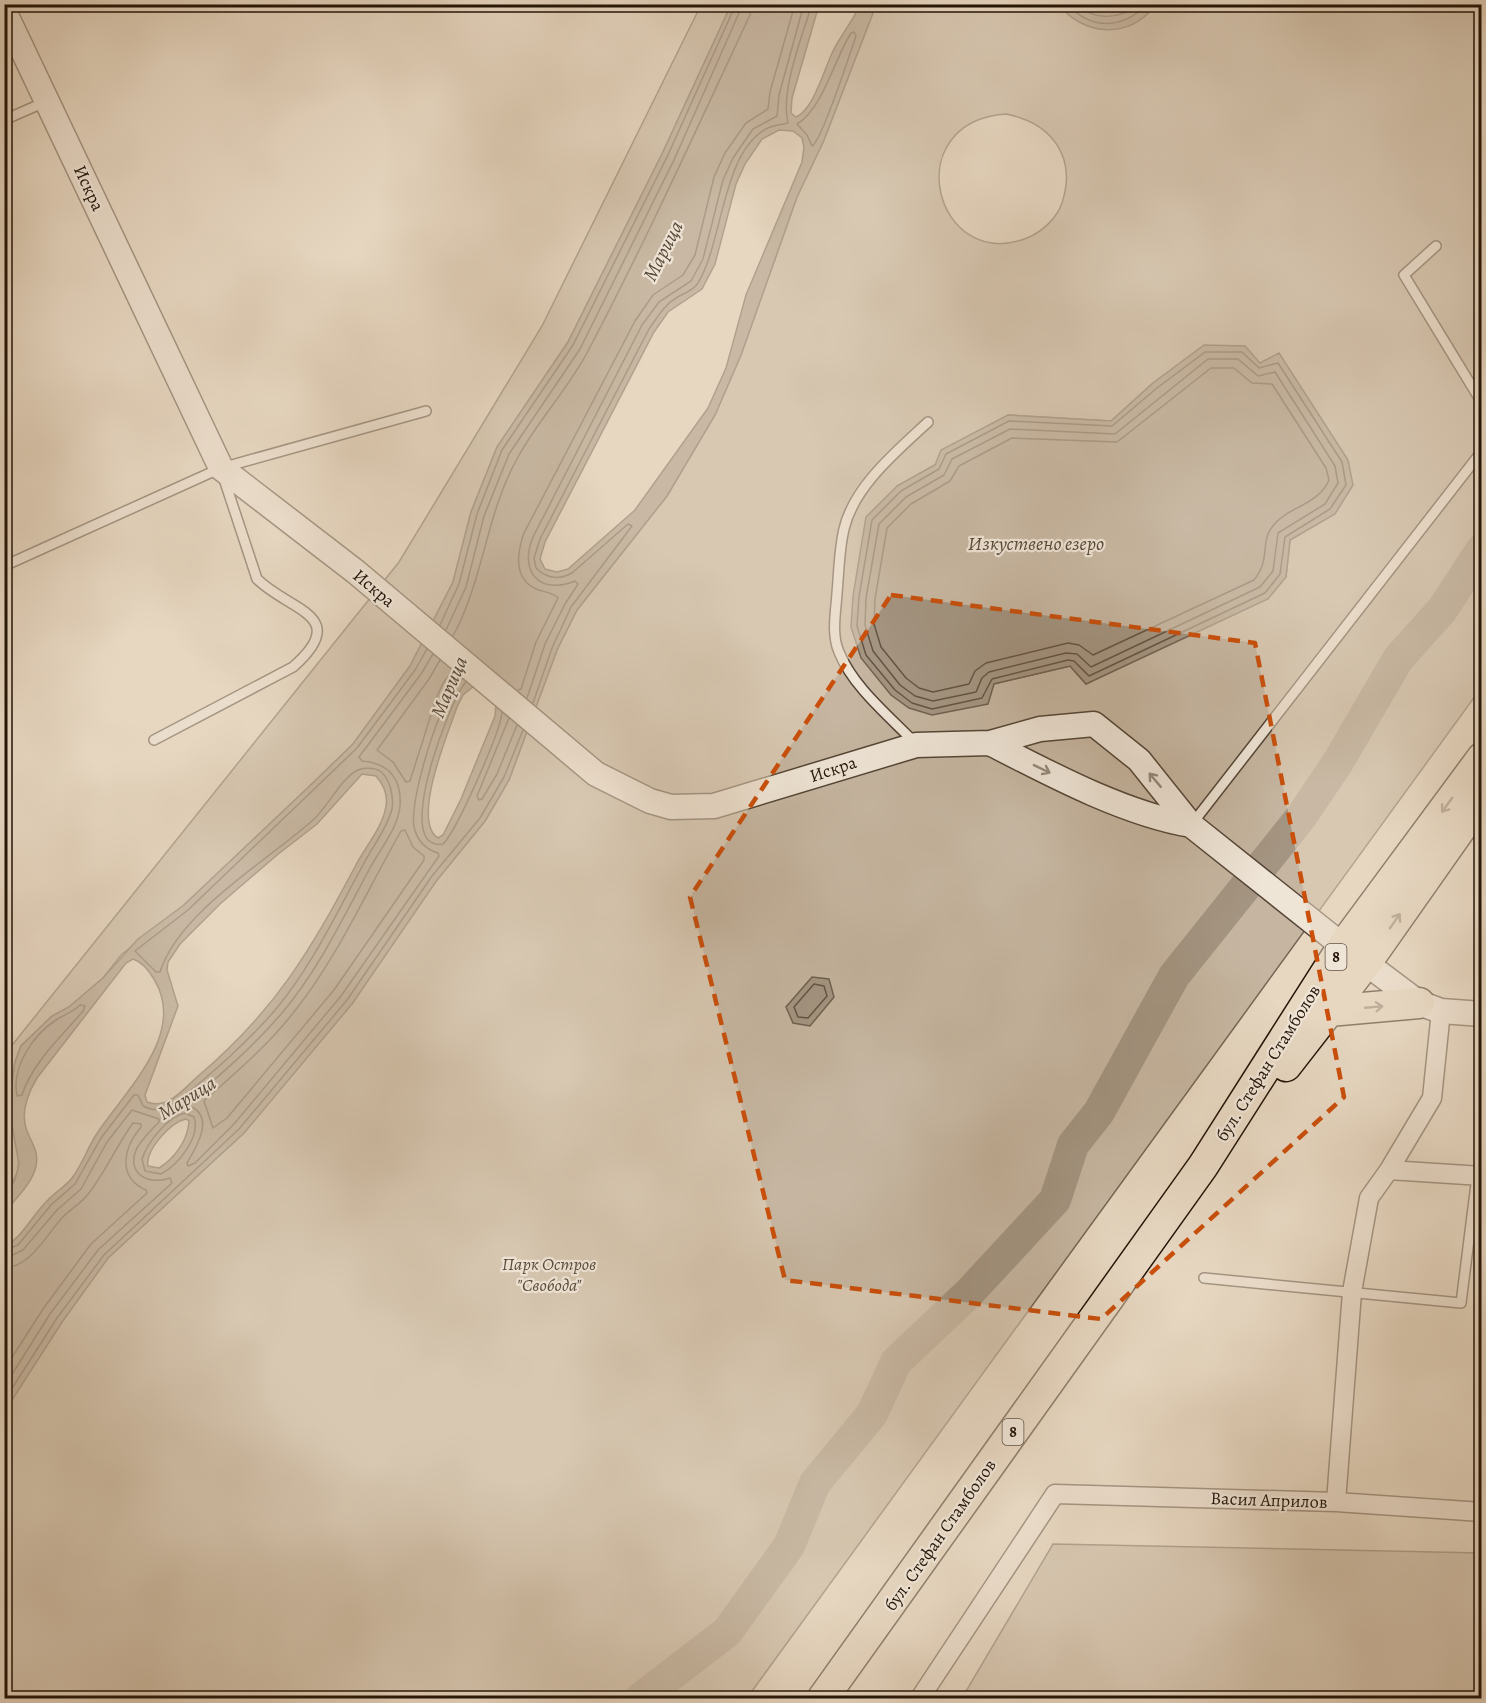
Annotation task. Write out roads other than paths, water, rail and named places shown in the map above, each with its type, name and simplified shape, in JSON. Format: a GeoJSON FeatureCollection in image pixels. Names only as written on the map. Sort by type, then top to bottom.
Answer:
{"type":"FeatureCollection","features":[{"type":"Feature","properties":{"kind":"main road","name":"бул. Стефан Стамболов"},"geometry":{"type":"LineString","coordinates":[[823,1698],[1203,1166],[1343,946],[1482,758]]}},
{"type":"Feature","properties":{"kind":"main road","name":"бул. Стефан Стамболов"},"geometry":{"type":"LineString","coordinates":[[1203,1166],[1329,1011],[1343,946],[1482,798]]}},
{"type":"Feature","properties":{"kind":"main road"},"geometry":{"type":"LineString","coordinates":[[1329,1011],[1430,1007]]}},
{"type":"Feature","properties":{"kind":"street","name":"Искра"},"geometry":{"type":"LineString","coordinates":[[4,11],[221,468],[356,572],[596,774],[650,801],[671,807],[714,806],[916,745],[990,743]]}},
{"type":"Feature","properties":{"kind":"street"},"geometry":{"type":"LineString","coordinates":[[990,743],[1040,729],[1094,724],[1138,760],[1191,825],[1217,848],[1343,946],[1430,1007],[1482,1014]]}},
{"type":"Feature","properties":{"kind":"street"},"geometry":{"type":"LineString","coordinates":[[990,743],[1046,772],[1161,820],[1191,825]]}},
{"type":"Feature","properties":{"kind":"street"},"geometry":{"type":"LineString","coordinates":[[1336,1502],[1352,1292],[1369,1198],[1389,1170],[1432,1098],[1430,1007]]}},
{"type":"Feature","properties":{"kind":"street"},"geometry":{"type":"LineString","coordinates":[[1389,1170],[1479,1176]]}},
{"type":"Feature","properties":{"kind":"street","name":"Васил Априлов"},"geometry":{"type":"LineString","coordinates":[[920,1698],[1056,1494],[1336,1502],[1482,1512]]}},
{"type":"Feature","properties":{"kind":"lane"},"geometry":{"type":"LineString","coordinates":[[4,120],[47,101]]}},
{"type":"Feature","properties":{"kind":"lane"},"geometry":{"type":"LineString","coordinates":[[1436,246],[1404,275],[1482,403]]}},
{"type":"Feature","properties":{"kind":"lane"},"geometry":{"type":"LineString","coordinates":[[4,566],[221,468],[426,411]]}},
{"type":"Feature","properties":{"kind":"lane"},"geometry":{"type":"LineString","coordinates":[[916,745],[874,701],[849,670],[838,651],[835,629],[844,527],[856,500],[887,461],[928,422]]}},
{"type":"Feature","properties":{"kind":"lane"},"geometry":{"type":"LineString","coordinates":[[1191,825],[1482,451]]}},
{"type":"Feature","properties":{"kind":"lane"},"geometry":{"type":"LineString","coordinates":[[154,740],[293,667],[308,653],[318,637],[316,622],[305,610],[266,588],[258,579],[221,468]]}},
{"type":"Feature","properties":{"kind":"lane"},"geometry":{"type":"LineString","coordinates":[[1204,1278],[1461,1303],[1479,1176]]}},
{"type":"Feature","properties":{"kind":"water","name":"Марица"},"geometry":{"type":"Polygon","coordinates":[[[731,5],[819,5],[792,98],[791,113],[796,117],[814,97],[834,49],[860,5],[876,5],[824,140],[797,197],[741,355],[715,415],[667,496],[577,610],[557,650],[509,780],[485,821],[437,880],[352,1004],[244,1133],[108,1258],[62,1322],[5,1411],[5,1246],[23,1231],[51,1197],[72,1178],[96,1135],[148,1062],[158,1042],[163,1022],[163,1001],[155,981],[140,962],[133,959],[126,963],[37,1078],[28,1097],[24,1117],[36,1152],[36,1166],[27,1185],[5,1212],[5,1196],[15,1180],[19,1164],[11,1120],[10,1094],[15,1062],[21,1046],[52,1016],[69,1007],[103,978],[138,939],[184,905],[353,744],[410,666],[453,582],[471,512],[497,447],[568,342],[662,154],[731,5]],[[779,130],[762,139],[745,164],[736,184],[715,264],[702,289],[668,312],[654,332],[545,542],[540,559],[545,569],[557,572],[568,569],[635,510],[708,408],[726,368],[746,295],[802,162],[804,147],[802,138],[793,131],[779,130]],[[474,686],[463,695],[440,755],[430,796],[428,814],[431,829],[438,838],[443,835],[461,799],[495,716],[496,704],[474,686]],[[362,774],[317,824],[220,904],[180,944],[168,962],[167,970],[178,1006],[145,1095],[147,1102],[161,1103],[180,1093],[249,1028],[289,979],[323,925],[382,821],[386,798],[379,779],[376,776],[362,774]],[[186,1119],[173,1125],[155,1145],[148,1160],[148,1166],[159,1168],[180,1148],[189,1121],[186,1119]]]}},
{"type":"Feature","properties":{"kind":"water"},"geometry":{"type":"Polygon","coordinates":[[[1059,5],[1155,5],[1133,24],[1120,29],[1107,30],[1081,23],[1059,5]]]}},
{"type":"Feature","properties":{"kind":"water","name":"Изкуствено езеро"},"geometry":{"type":"Polygon","coordinates":[[[1204,345],[1245,346],[1260,363],[1279,353],[1348,460],[1353,485],[1335,514],[1290,540],[1286,577],[1268,599],[1086,684],[1070,666],[994,684],[988,704],[932,715],[909,708],[891,695],[861,658],[851,627],[853,596],[866,517],[897,486],[935,465],[941,450],[1008,415],[1111,421],[1153,383],[1204,345]]]}},
{"type":"Feature","properties":{"kind":"water"},"geometry":{"type":"Polygon","coordinates":[[[812,977],[829,979],[834,997],[810,1026],[793,1023],[786,1007],[812,977]]]}},
{"type":"Feature","properties":{"kind":"waterway"},"geometry":{"type":"LineString","coordinates":[[641,1698],[727,1632],[789,1546],[815,1483],[872,1414],[896,1362],[968,1294],[1055,1200],[1073,1145],[1099,1112],[1174,976],[1301,817],[1338,762],[1398,659],[1442,610],[1482,549]]}},
{"type":"Feature","properties":{"kind":"park label","name":"Парк Остров \"Свобода\""},"geometry":{"type":"Point","coordinates":[549,1274]}}]}
